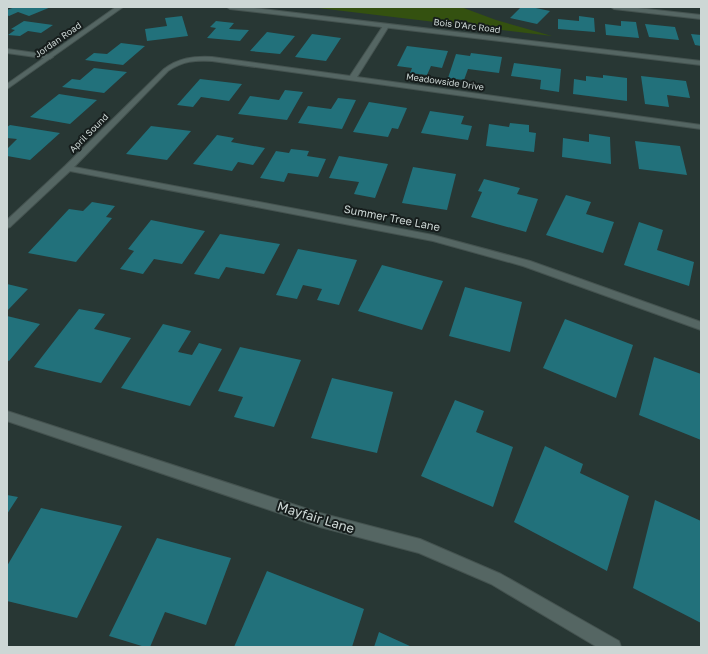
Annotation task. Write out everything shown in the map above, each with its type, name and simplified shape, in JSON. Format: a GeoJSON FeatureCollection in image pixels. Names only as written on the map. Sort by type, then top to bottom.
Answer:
{"type":"FeatureCollection","features":[{"type":"Feature","properties":{"kind":"street","name":"Jordan Road"},"geometry":{"type":"LineString","coordinates":[[7,87],[120,7]]}},
{"type":"Feature","properties":{"kind":"street","name":"Bois D'Arc Road"},"geometry":{"type":"LineString","coordinates":[[230,7],[701,63]]}},
{"type":"Feature","properties":{"kind":"street"},"geometry":{"type":"LineString","coordinates":[[614,7],[701,17]]}},
{"type":"Feature","properties":{"kind":"street"},"geometry":{"type":"LineString","coordinates":[[352,79],[386,26]]}},
{"type":"Feature","properties":{"kind":"street"},"geometry":{"type":"LineString","coordinates":[[7,51],[50,57]]}},
{"type":"Feature","properties":{"kind":"street","name":"Meadowside Drive"},"geometry":{"type":"LineString","coordinates":[[186,58],[212,59],[701,127]]}},
{"type":"Feature","properties":{"kind":"street","name":"April Sound"},"geometry":{"type":"LineString","coordinates":[[7,225],[68,168],[166,70],[176,62],[186,58]]}},
{"type":"Feature","properties":{"kind":"street","name":"Summer Tree Lane"},"geometry":{"type":"LineString","coordinates":[[68,168],[433,238],[476,248],[526,263],[701,326]]}},
{"type":"Feature","properties":{"kind":"street","name":"Mayfair Lane"},"geometry":{"type":"LineString","coordinates":[[7,416],[320,520],[420,546],[496,579],[613,647]]}},
{"type":"Feature","properties":{"kind":"green space"},"geometry":{"type":"Polygon","coordinates":[[[310,7],[461,7],[496,20],[552,36],[310,7]]]}},
{"type":"Feature","properties":{"kind":"building"},"geometry":{"type":"Polygon","coordinates":[[[15,7],[51,7],[29,16],[18,12],[9,16],[7,15],[7,10],[15,7]]]}},
{"type":"Feature","properties":{"kind":"building"},"geometry":{"type":"Polygon","coordinates":[[[521,7],[531,7],[550,11],[537,24],[510,18],[521,7]]]}},
{"type":"Feature","properties":{"kind":"building"},"geometry":{"type":"Polygon","coordinates":[[[182,16],[188,36],[147,41],[145,29],[167,26],[165,18],[182,16]]]}},
{"type":"Feature","properties":{"kind":"building"},"geometry":{"type":"Polygon","coordinates":[[[579,16],[594,18],[595,32],[558,29],[558,19],[579,21],[579,16]]]}},
{"type":"Feature","properties":{"kind":"building"},"geometry":{"type":"Polygon","coordinates":[[[24,21],[53,25],[41,33],[28,31],[20,36],[8,35],[15,30],[11,29],[24,21]]]}},
{"type":"Feature","properties":{"kind":"building"},"geometry":{"type":"Polygon","coordinates":[[[216,21],[234,23],[229,29],[249,30],[240,41],[207,38],[216,28],[210,27],[216,21]]]}},
{"type":"Feature","properties":{"kind":"building"},"geometry":{"type":"Polygon","coordinates":[[[621,21],[636,22],[639,38],[606,35],[605,24],[621,26],[621,21]]]}},
{"type":"Feature","properties":{"kind":"building"},"geometry":{"type":"Polygon","coordinates":[[[645,24],[675,27],[679,40],[649,37],[645,24]]]}},
{"type":"Feature","properties":{"kind":"building"},"geometry":{"type":"Polygon","coordinates":[[[267,32],[295,36],[280,54],[250,51],[267,32]]]}},
{"type":"Feature","properties":{"kind":"building"},"geometry":{"type":"Polygon","coordinates":[[[312,34],[341,38],[326,61],[295,57],[312,34]]]}},
{"type":"Feature","properties":{"kind":"building"},"geometry":{"type":"Polygon","coordinates":[[[691,34],[701,35],[701,46],[695,45],[691,34]]]}},
{"type":"Feature","properties":{"kind":"building"},"geometry":{"type":"Polygon","coordinates":[[[121,43],[145,46],[123,65],[85,60],[94,53],[107,54],[121,43]]]}},
{"type":"Feature","properties":{"kind":"building"},"geometry":{"type":"Polygon","coordinates":[[[407,46],[448,51],[442,68],[431,66],[427,75],[410,73],[412,68],[397,66],[407,46]]]}},
{"type":"Feature","properties":{"kind":"building"},"geometry":{"type":"Polygon","coordinates":[[[471,53],[502,57],[499,73],[468,69],[464,80],[448,78],[456,54],[470,56],[471,53]]]}},
{"type":"Feature","properties":{"kind":"building"},"geometry":{"type":"Polygon","coordinates":[[[514,63],[561,69],[559,92],[540,89],[541,80],[511,76],[514,63]]]}},
{"type":"Feature","properties":{"kind":"building"},"geometry":{"type":"Polygon","coordinates":[[[94,68],[127,72],[104,93],[62,87],[72,79],[80,80],[94,68]]]}},
{"type":"Feature","properties":{"kind":"building"},"geometry":{"type":"Polygon","coordinates":[[[603,75],[627,78],[627,101],[573,94],[574,79],[586,81],[586,76],[603,78],[603,75]]]}},
{"type":"Feature","properties":{"kind":"building"},"geometry":{"type":"Polygon","coordinates":[[[641,76],[686,81],[690,98],[667,95],[669,107],[645,104],[641,76]]]}},
{"type":"Feature","properties":{"kind":"building"},"geometry":{"type":"Polygon","coordinates":[[[200,79],[242,84],[229,101],[201,97],[193,107],[177,105],[200,79]]]}},
{"type":"Feature","properties":{"kind":"building"},"geometry":{"type":"Polygon","coordinates":[[[285,90],[303,92],[287,120],[238,114],[250,96],[279,100],[285,90]]]}},
{"type":"Feature","properties":{"kind":"building"},"geometry":{"type":"Polygon","coordinates":[[[59,94],[97,100],[70,124],[30,117],[59,94]]]}},
{"type":"Feature","properties":{"kind":"building"},"geometry":{"type":"Polygon","coordinates":[[[338,98],[356,100],[342,129],[298,123],[308,106],[331,109],[338,98]]]}},
{"type":"Feature","properties":{"kind":"building"},"geometry":{"type":"Polygon","coordinates":[[[369,102],[407,108],[398,129],[392,128],[388,137],[353,132],[369,102]]]}},
{"type":"Feature","properties":{"kind":"building"},"geometry":{"type":"Polygon","coordinates":[[[430,111],[464,116],[461,124],[472,126],[468,140],[421,133],[430,111]]]}},
{"type":"Feature","properties":{"kind":"building"},"geometry":{"type":"Polygon","coordinates":[[[510,123],[529,125],[529,132],[536,133],[534,152],[486,146],[489,124],[509,127],[510,123]]]}},
{"type":"Feature","properties":{"kind":"building"},"geometry":{"type":"Polygon","coordinates":[[[10,125],[60,133],[30,160],[7,156],[7,149],[17,139],[7,138],[7,127],[10,125]]]}},
{"type":"Feature","properties":{"kind":"building"},"geometry":{"type":"Polygon","coordinates":[[[151,126],[191,131],[167,160],[126,154],[151,126]]]}},
{"type":"Feature","properties":{"kind":"building"},"geometry":{"type":"Polygon","coordinates":[[[589,134],[610,137],[611,164],[562,157],[563,138],[589,142],[589,134]]]}},
{"type":"Feature","properties":{"kind":"building"},"geometry":{"type":"Polygon","coordinates":[[[217,135],[234,138],[231,142],[265,148],[253,165],[238,162],[232,171],[193,164],[217,135]]]}},
{"type":"Feature","properties":{"kind":"building"},"geometry":{"type":"Polygon","coordinates":[[[635,141],[680,146],[687,175],[639,169],[635,141]]]}},
{"type":"Feature","properties":{"kind":"building"},"geometry":{"type":"Polygon","coordinates":[[[291,149],[309,151],[307,156],[326,159],[318,177],[288,173],[284,182],[260,178],[276,151],[289,153],[291,149]]]}},
{"type":"Feature","properties":{"kind":"building"},"geometry":{"type":"Polygon","coordinates":[[[339,156],[388,164],[375,198],[354,194],[359,182],[329,178],[339,156]]]}},
{"type":"Feature","properties":{"kind":"building"},"geometry":{"type":"Polygon","coordinates":[[[413,167],[456,174],[447,210],[402,203],[413,167]]]}},
{"type":"Feature","properties":{"kind":"building"},"geometry":{"type":"Polygon","coordinates":[[[484,179],[520,188],[517,194],[538,199],[526,232],[471,217],[482,192],[478,191],[484,179]]]}},
{"type":"Feature","properties":{"kind":"building"},"geometry":{"type":"Polygon","coordinates":[[[566,195],[591,202],[586,214],[614,222],[603,253],[546,235],[566,195]]]}},
{"type":"Feature","properties":{"kind":"building"},"geometry":{"type":"Polygon","coordinates":[[[92,202],[115,206],[106,217],[112,218],[76,262],[28,253],[69,209],[83,211],[92,202]]]}},
{"type":"Feature","properties":{"kind":"building"},"geometry":{"type":"Polygon","coordinates":[[[151,220],[205,231],[182,264],[154,259],[143,274],[120,269],[134,251],[128,249],[151,220]]]}},
{"type":"Feature","properties":{"kind":"building"},"geometry":{"type":"Polygon","coordinates":[[[639,222],[663,230],[657,250],[694,262],[689,286],[624,265],[639,222]]]}},
{"type":"Feature","properties":{"kind":"building"},"geometry":{"type":"Polygon","coordinates":[[[220,234],[280,244],[264,274],[226,267],[219,279],[194,274],[220,234]]]}},
{"type":"Feature","properties":{"kind":"building"},"geometry":{"type":"Polygon","coordinates":[[[298,249],[357,260],[339,305],[317,300],[322,289],[303,285],[297,299],[276,295],[298,249]]]}},
{"type":"Feature","properties":{"kind":"building"},"geometry":{"type":"Polygon","coordinates":[[[382,265],[443,281],[422,330],[358,311],[382,265]]]}},
{"type":"Feature","properties":{"kind":"building"},"geometry":{"type":"Polygon","coordinates":[[[7,284],[28,289],[7,311],[7,284]]]}},
{"type":"Feature","properties":{"kind":"building"},"geometry":{"type":"Polygon","coordinates":[[[465,287],[522,302],[510,352],[449,336],[465,287]]]}},
{"type":"Feature","properties":{"kind":"building"},"geometry":{"type":"Polygon","coordinates":[[[79,309],[105,314],[94,329],[131,338],[101,383],[34,367],[79,309]]]}},
{"type":"Feature","properties":{"kind":"building"},"geometry":{"type":"Polygon","coordinates":[[[7,316],[40,324],[9,361],[7,360],[7,316]]]}},
{"type":"Feature","properties":{"kind":"building"},"geometry":{"type":"Polygon","coordinates":[[[565,319],[633,345],[616,398],[543,368],[565,319]]]}},
{"type":"Feature","properties":{"kind":"building"},"geometry":{"type":"Polygon","coordinates":[[[163,324],[191,331],[178,352],[192,355],[199,343],[222,349],[190,406],[121,388],[163,324]]]}},
{"type":"Feature","properties":{"kind":"building"},"geometry":{"type":"Polygon","coordinates":[[[240,347],[301,360],[274,427],[234,417],[243,397],[218,391],[240,347]]]}},
{"type":"Feature","properties":{"kind":"building"},"geometry":{"type":"Polygon","coordinates":[[[654,357],[701,374],[701,440],[639,415],[654,357]]]}},
{"type":"Feature","properties":{"kind":"building"},"geometry":{"type":"Polygon","coordinates":[[[332,378],[393,392],[377,453],[311,438],[332,378]]]}},
{"type":"Feature","properties":{"kind":"building"},"geometry":{"type":"Polygon","coordinates":[[[455,400],[484,411],[476,432],[513,447],[493,507],[421,476],[455,400]]]}},
{"type":"Feature","properties":{"kind":"building"},"geometry":{"type":"Polygon","coordinates":[[[545,446],[583,464],[580,473],[629,496],[607,571],[514,522],[545,446]]]}},
{"type":"Feature","properties":{"kind":"building"},"geometry":{"type":"Polygon","coordinates":[[[7,495],[18,497],[7,514],[7,495]]]}},
{"type":"Feature","properties":{"kind":"building"},"geometry":{"type":"Polygon","coordinates":[[[655,500],[701,521],[701,623],[633,588],[655,500]]]}},
{"type":"Feature","properties":{"kind":"building"},"geometry":{"type":"Polygon","coordinates":[[[41,508],[122,526],[77,618],[7,601],[7,566],[41,508]]]}},
{"type":"Feature","properties":{"kind":"building"},"geometry":{"type":"Polygon","coordinates":[[[157,538],[231,558],[206,625],[165,612],[150,647],[145,647],[109,636],[157,538]]]}},
{"type":"Feature","properties":{"kind":"building"},"geometry":{"type":"Polygon","coordinates":[[[267,571],[364,609],[352,647],[234,647],[267,571]]]}},
{"type":"Feature","properties":{"kind":"building"},"geometry":{"type":"Polygon","coordinates":[[[379,632],[412,647],[374,647],[379,632]]]}}]}
